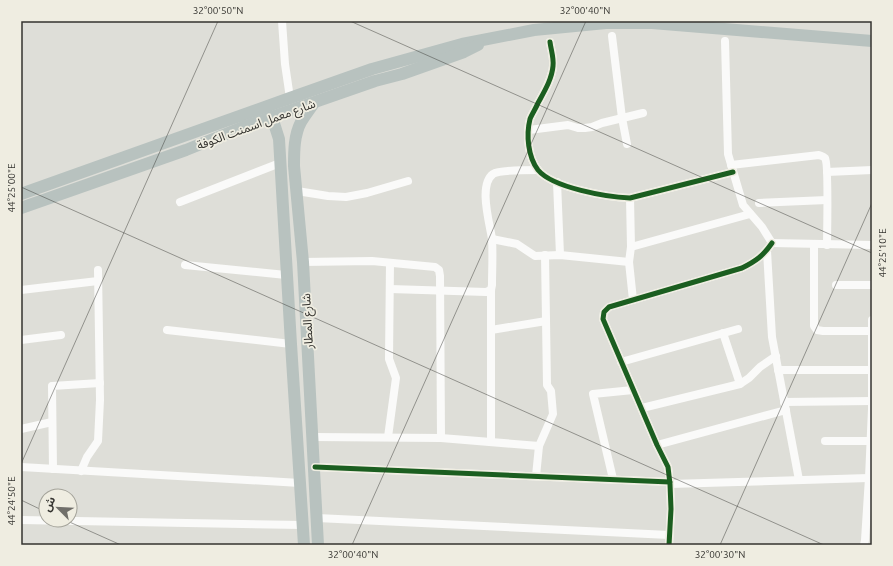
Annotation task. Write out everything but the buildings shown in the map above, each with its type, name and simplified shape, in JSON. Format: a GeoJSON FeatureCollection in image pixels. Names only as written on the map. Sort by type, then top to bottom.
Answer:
{"type":"FeatureCollection","features":[{"type":"Feature","properties":{"kind":"main road","name":"شارع معمل اسمنت الكوفة"},"geometry":{"type":"LineString","coordinates":[[21,194],[372,69],[462,44],[534,30],[606,23],[693,24],[872,41]]}},
{"type":"Feature","properties":{"kind":"main road","name":"شارع معمل اسمنت الكوفة"},"geometry":{"type":"LineString","coordinates":[[21,208],[186,150],[243,127],[464,52],[490,39]]}},
{"type":"Feature","properties":{"kind":"main road"},"geometry":{"type":"LineString","coordinates":[[372,69],[376,74],[375,82]]}},
{"type":"Feature","properties":{"kind":"main road","name":"شارع المطار"},"geometry":{"type":"LineString","coordinates":[[314,103],[301,123],[296,136],[294,166],[303,262],[318,545]]}},
{"type":"Feature","properties":{"kind":"main road","name":"شارع المطار"},"geometry":{"type":"LineString","coordinates":[[272,118],[279,139],[286,274],[304,545]]}},
{"type":"Feature","properties":{"kind":"main road"},"geometry":{"type":"LineString","coordinates":[[301,496],[308,499],[316,496]]}},
{"type":"Feature","properties":{"kind":"main road"},"geometry":{"type":"LineString","coordinates":[[303,528],[317,523]]}},
{"type":"Feature","properties":{"kind":"street"},"geometry":{"type":"LineString","coordinates":[[282,21],[285,64],[290,98]]}},
{"type":"Feature","properties":{"kind":"street"},"geometry":{"type":"LineString","coordinates":[[612,36],[622,118],[627,144]]}},
{"type":"Feature","properties":{"kind":"street"},"geometry":{"type":"LineString","coordinates":[[725,41],[728,154],[743,205],[762,227],[772,243]]}},
{"type":"Feature","properties":{"kind":"street"},"geometry":{"type":"LineString","coordinates":[[550,42],[553,66],[551,76],[531,118],[529,130],[530,154],[532,160],[538,170],[546,176],[557,182],[586,192],[630,198],[732,169],[819,155],[825,159],[827,172],[827,245]]}},
{"type":"Feature","properties":{"kind":"street"},"geometry":{"type":"LineString","coordinates":[[529,130],[568,125],[578,128],[585,128],[643,113]]}},
{"type":"Feature","properties":{"kind":"street"},"geometry":{"type":"LineString","coordinates":[[180,202],[280,163]]}},
{"type":"Feature","properties":{"kind":"street"},"geometry":{"type":"LineString","coordinates":[[491,442],[492,239],[487,215],[486,189],[488,179],[494,174],[500,172],[538,170]]}},
{"type":"Feature","properties":{"kind":"street"},"geometry":{"type":"LineString","coordinates":[[827,172],[872,170]]}},
{"type":"Feature","properties":{"kind":"street"},"geometry":{"type":"LineString","coordinates":[[297,191],[346,197],[367,193],[408,181]]}},
{"type":"Feature","properties":{"kind":"street"},"geometry":{"type":"LineString","coordinates":[[557,182],[560,255]]}},
{"type":"Feature","properties":{"kind":"street"},"geometry":{"type":"LineString","coordinates":[[630,198],[631,248],[629,262],[633,300]]}},
{"type":"Feature","properties":{"kind":"street"},"geometry":{"type":"LineString","coordinates":[[759,203],[827,200]]}},
{"type":"Feature","properties":{"kind":"street"},"geometry":{"type":"LineString","coordinates":[[631,248],[750,214]]}},
{"type":"Feature","properties":{"kind":"street"},"geometry":{"type":"LineString","coordinates":[[492,239],[517,244],[535,256],[560,255],[629,262]]}},
{"type":"Feature","properties":{"kind":"street"},"geometry":{"type":"LineString","coordinates":[[772,243],[872,245]]}},
{"type":"Feature","properties":{"kind":"street"},"geometry":{"type":"LineString","coordinates":[[669,545],[671,509],[668,467],[657,445],[603,319],[604,312],[609,307],[742,268],[755,262],[767,251],[772,243]]}},
{"type":"Feature","properties":{"kind":"street"},"geometry":{"type":"LineString","coordinates":[[814,244],[814,326],[817,330],[823,331],[872,331]]}},
{"type":"Feature","properties":{"kind":"street"},"geometry":{"type":"LineString","coordinates":[[767,251],[772,337],[799,480]]}},
{"type":"Feature","properties":{"kind":"street"},"geometry":{"type":"LineString","coordinates":[[536,476],[539,446],[553,414],[551,391],[547,385],[545,255]]}},
{"type":"Feature","properties":{"kind":"street"},"geometry":{"type":"LineString","coordinates":[[303,262],[372,261],[435,267],[439,270],[441,438]]}},
{"type":"Feature","properties":{"kind":"street"},"geometry":{"type":"LineString","coordinates":[[388,437],[396,378],[389,359],[390,263]]}},
{"type":"Feature","properties":{"kind":"street"},"geometry":{"type":"LineString","coordinates":[[185,264],[286,274]]}},
{"type":"Feature","properties":{"kind":"street"},"geometry":{"type":"LineString","coordinates":[[81,471],[87,457],[98,441],[100,383],[98,270]]}},
{"type":"Feature","properties":{"kind":"street"},"geometry":{"type":"LineString","coordinates":[[21,290],[98,281]]}},
{"type":"Feature","properties":{"kind":"street"},"geometry":{"type":"LineString","coordinates":[[836,285],[872,285]]}},
{"type":"Feature","properties":{"kind":"street"},"geometry":{"type":"LineString","coordinates":[[390,289],[486,292],[491,290]]}},
{"type":"Feature","properties":{"kind":"street"},"geometry":{"type":"LineString","coordinates":[[864,545],[871,453],[872,320]]}},
{"type":"Feature","properties":{"kind":"street"},"geometry":{"type":"LineString","coordinates":[[491,330],[546,321]]}},
{"type":"Feature","properties":{"kind":"street"},"geometry":{"type":"LineString","coordinates":[[621,362],[738,329]]}},
{"type":"Feature","properties":{"kind":"street"},"geometry":{"type":"LineString","coordinates":[[168,330],[291,344]]}},
{"type":"Feature","properties":{"kind":"street"},"geometry":{"type":"LineString","coordinates":[[723,333],[740,384]]}},
{"type":"Feature","properties":{"kind":"street"},"geometry":{"type":"LineString","coordinates":[[21,340],[61,335]]}},
{"type":"Feature","properties":{"kind":"street"},"geometry":{"type":"LineString","coordinates":[[642,408],[740,384],[776,356]]}},
{"type":"Feature","properties":{"kind":"street"},"geometry":{"type":"LineString","coordinates":[[778,370],[872,370]]}},
{"type":"Feature","properties":{"kind":"street"},"geometry":{"type":"LineString","coordinates":[[53,469],[52,386],[100,383]]}},
{"type":"Feature","properties":{"kind":"street"},"geometry":{"type":"LineString","coordinates":[[613,479],[593,394],[633,390]]}},
{"type":"Feature","properties":{"kind":"street"},"geometry":{"type":"LineString","coordinates":[[657,445],[785,406],[872,401]]}},
{"type":"Feature","properties":{"kind":"street"},"geometry":{"type":"LineString","coordinates":[[21,429],[52,422]]}},
{"type":"Feature","properties":{"kind":"street"},"geometry":{"type":"LineString","coordinates":[[313,437],[441,438],[539,446]]}},
{"type":"Feature","properties":{"kind":"street"},"geometry":{"type":"LineString","coordinates":[[825,442],[870,441]]}},
{"type":"Feature","properties":{"kind":"street"},"geometry":{"type":"LineString","coordinates":[[21,467],[300,483]]}},
{"type":"Feature","properties":{"kind":"street"},"geometry":{"type":"LineString","coordinates":[[315,467],[613,479],[670,483],[869,478]]}},
{"type":"Feature","properties":{"kind":"street"},"geometry":{"type":"LineString","coordinates":[[21,520],[303,528]]}},
{"type":"Feature","properties":{"kind":"street"},"geometry":{"type":"LineString","coordinates":[[317,523],[669,535]]}},
{"type":"Feature","properties":{"kind":"cycle path"},"geometry":{"type":"LineString","coordinates":[[550,42],[553,60],[551,76],[530,119],[528,132],[532,159],[538,170],[545,176],[568,187],[608,196],[630,198],[733,172]]}},
{"type":"Feature","properties":{"kind":"cycle path"},"geometry":{"type":"LineString","coordinates":[[669,545],[671,509],[668,467],[657,445],[603,319],[604,312],[609,307],[742,268],[759,258],[772,243]]}},
{"type":"Feature","properties":{"kind":"cycle path"},"geometry":{"type":"LineString","coordinates":[[315,467],[670,482]]}}]}
